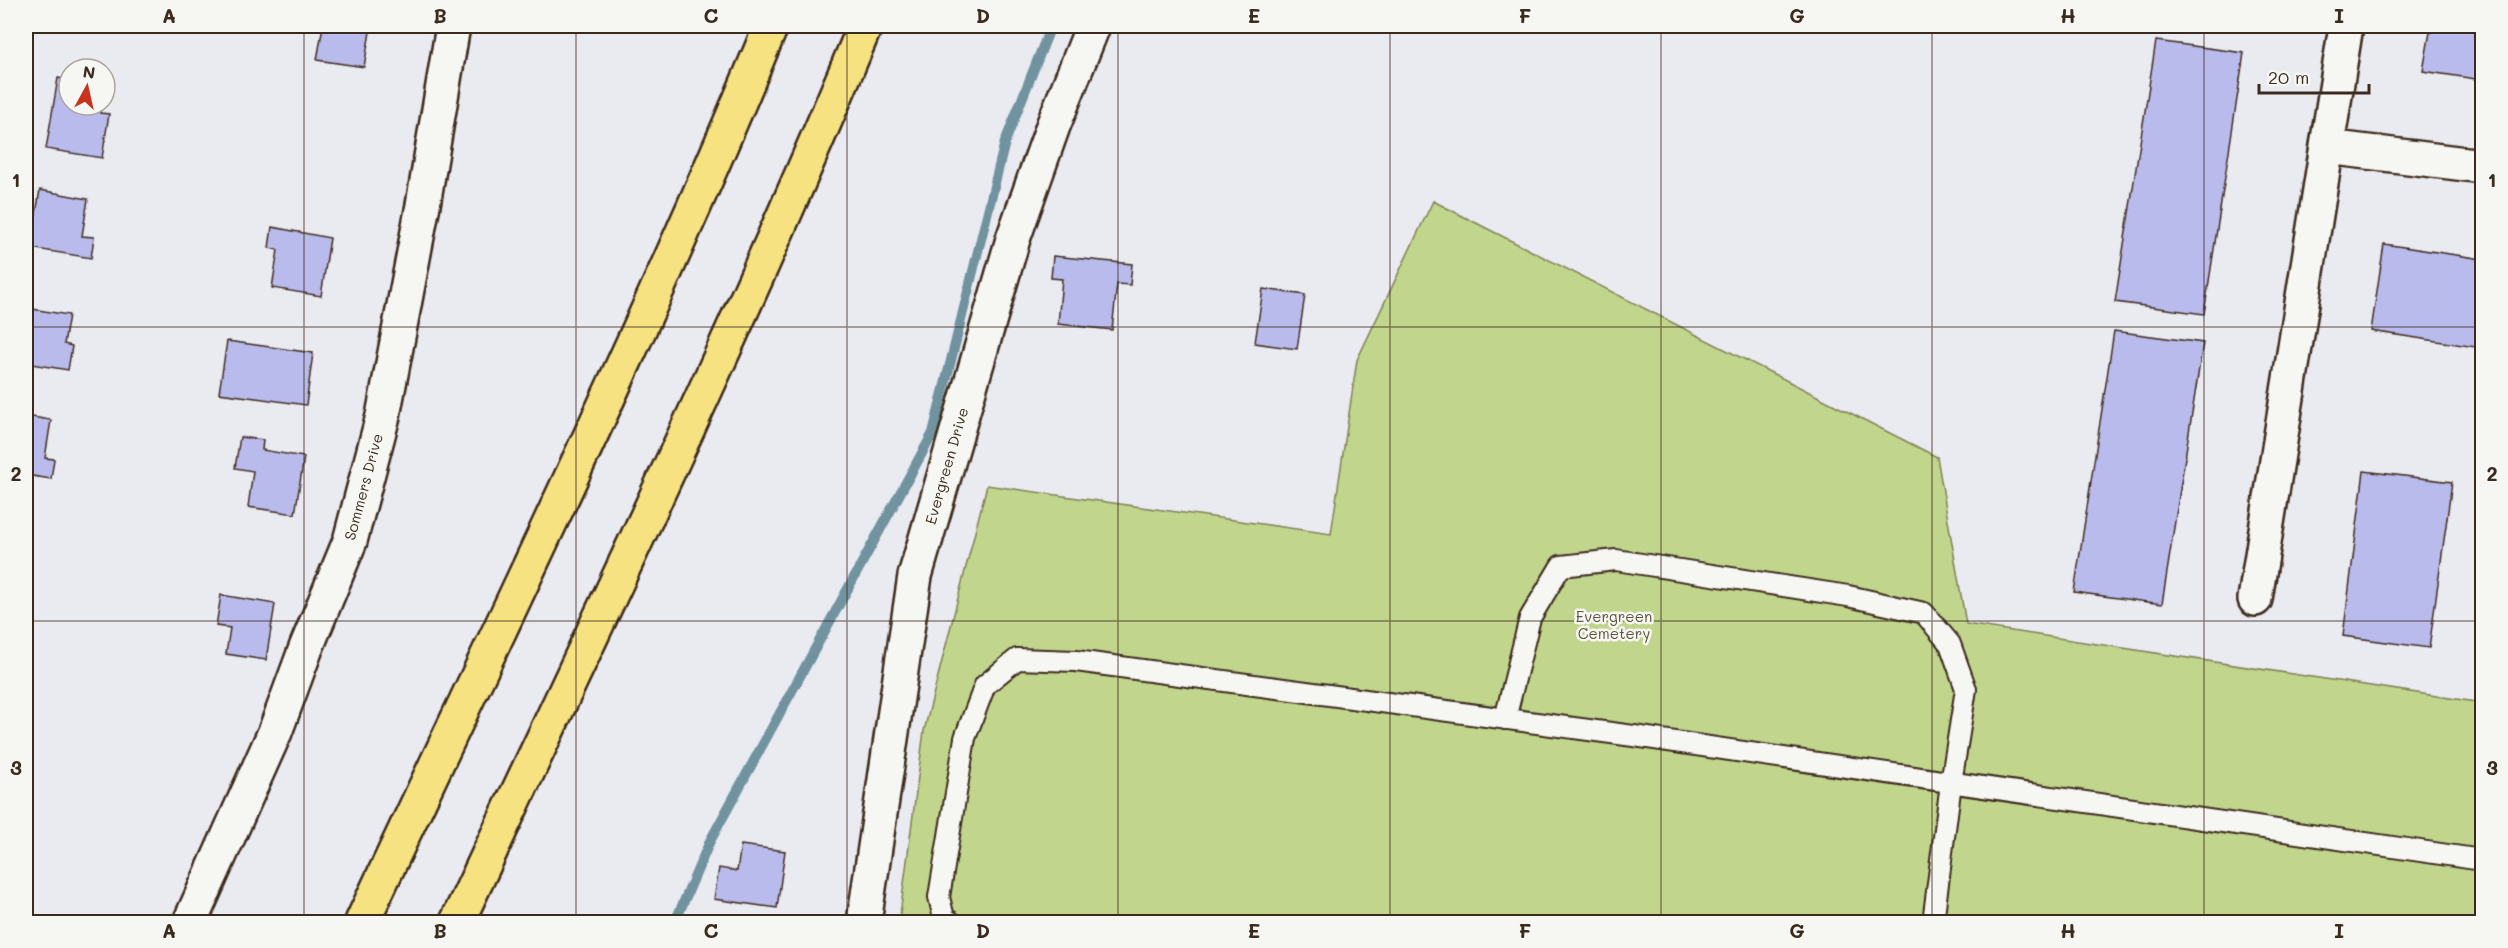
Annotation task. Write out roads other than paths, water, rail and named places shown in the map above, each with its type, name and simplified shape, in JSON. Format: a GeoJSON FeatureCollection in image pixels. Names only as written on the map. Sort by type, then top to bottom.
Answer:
{"type":"FeatureCollection","features":[{"type":"Feature","properties":{"kind":"highway"},"geometry":{"type":"LineString","coordinates":[[729,128],[757,26]]}},
{"type":"Feature","properties":{"kind":"highway"},"geometry":{"type":"LineString","coordinates":[[362,922],[620,373],[729,128],[771,26]]}},
{"type":"Feature","properties":{"kind":"highway"},"geometry":{"type":"LineString","coordinates":[[457,922],[644,522],[825,123],[865,26]]}},
{"type":"Feature","properties":{"kind":"street","name":"Sommers Drive"},"geometry":{"type":"LineString","coordinates":[[190,922],[275,732],[306,648],[350,541],[383,416],[423,205],[453,26]]}},
{"type":"Feature","properties":{"kind":"street","name":"Evergreen Drive"},"geometry":{"type":"LineString","coordinates":[[864,922],[915,576],[1013,239],[1053,126],[1093,26]]}},
{"type":"Feature","properties":{"kind":"street"},"geometry":{"type":"LineString","coordinates":[[2255,599],[2346,26]]}},
{"type":"Feature","properties":{"kind":"street"},"geometry":{"type":"LineString","coordinates":[[2327,147],[2482,166]]}},
{"type":"Feature","properties":{"kind":"lane"},"geometry":{"type":"LineString","coordinates":[[1504,719],[1530,618],[1561,566],[1616,560],[1848,596],[1924,614],[1950,644],[1966,689],[1933,922]]}},
{"type":"Feature","properties":{"kind":"lane"},"geometry":{"type":"LineString","coordinates":[[951,922],[944,918],[939,897],[965,738],[985,685],[1017,659],[1076,661],[1504,719],[2482,860]]}},
{"type":"Feature","properties":{"kind":"waterway"},"geometry":{"type":"LineString","coordinates":[[675,922],[710,841],[933,433],[1005,142],[1051,26]]}},
{"type":"Feature","properties":{"kind":"park label","name":"Evergreen Cemetery"},"geometry":{"type":"Point","coordinates":[1614,626]}}]}
